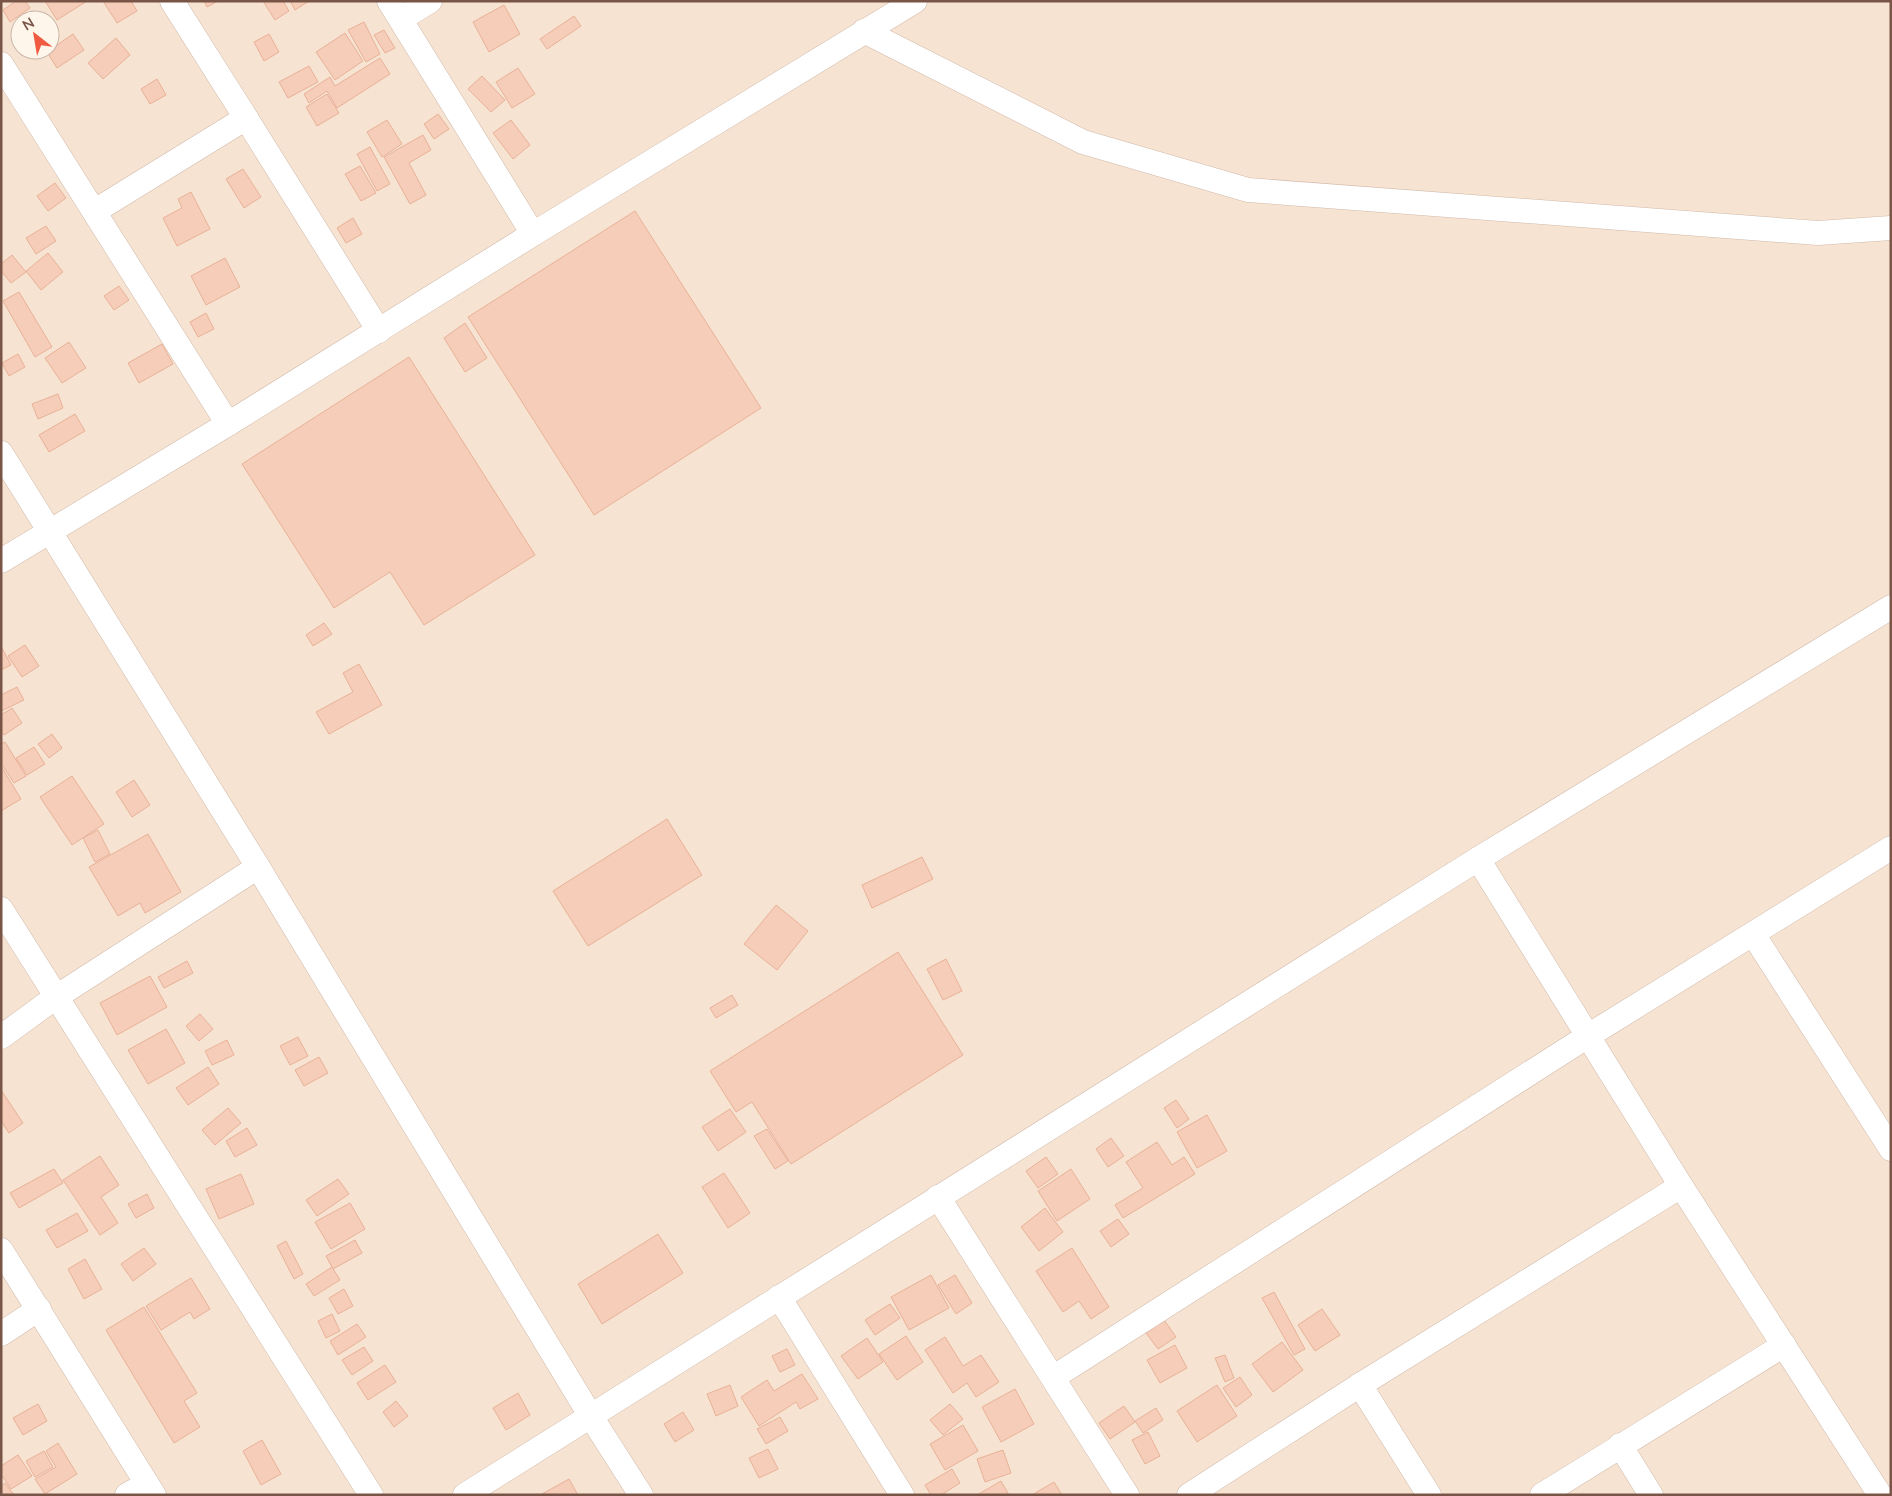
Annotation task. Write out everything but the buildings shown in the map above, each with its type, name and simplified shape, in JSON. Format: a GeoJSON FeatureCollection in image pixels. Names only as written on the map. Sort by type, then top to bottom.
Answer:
{"type":"FeatureCollection","features":[{"type":"Feature","properties":{"kind":"street"},"geometry":{"type":"LineString","coordinates":[[172,1],[380,331]]}},
{"type":"Feature","properties":{"kind":"street"},"geometry":{"type":"LineString","coordinates":[[430,1],[395,10],[533,234]]}},
{"type":"Feature","properties":{"kind":"street"},"geometry":{"type":"LineString","coordinates":[[1,561],[380,331],[533,234],[915,1]]}},
{"type":"Feature","properties":{"kind":"street"},"geometry":{"type":"LineString","coordinates":[[864,31],[1083,142],[1248,190],[1818,232],[1891,228]]}},
{"type":"Feature","properties":{"kind":"street"},"geometry":{"type":"LineString","coordinates":[[1,64],[228,424]]}},
{"type":"Feature","properties":{"kind":"street"},"geometry":{"type":"LineString","coordinates":[[94,211],[246,118]]}},
{"type":"Feature","properties":{"kind":"street"},"geometry":{"type":"LineString","coordinates":[[1,453],[258,867],[590,1415],[641,1495]]}},
{"type":"Feature","properties":{"kind":"street"},"geometry":{"type":"LineString","coordinates":[[465,1495],[1478,859],[1891,607]]}},
{"type":"Feature","properties":{"kind":"street"},"geometry":{"type":"LineString","coordinates":[[1054,1377],[1588,1036],[1891,848]]}},
{"type":"Feature","properties":{"kind":"street"},"geometry":{"type":"LineString","coordinates":[[1478,859],[1681,1186],[1784,1345],[1882,1488]]}},
{"type":"Feature","properties":{"kind":"street"},"geometry":{"type":"LineString","coordinates":[[1,1037],[56,998],[258,867]]}},
{"type":"Feature","properties":{"kind":"street"},"geometry":{"type":"LineString","coordinates":[[1,909],[371,1495]]}},
{"type":"Feature","properties":{"kind":"street"},"geometry":{"type":"LineString","coordinates":[[1753,934],[1891,1150]]}},
{"type":"Feature","properties":{"kind":"street"},"geometry":{"type":"LineString","coordinates":[[1189,1495],[1360,1385],[1681,1186]]}},
{"type":"Feature","properties":{"kind":"street"},"geometry":{"type":"LineString","coordinates":[[938,1197],[1054,1377],[1127,1495]]}},
{"type":"Feature","properties":{"kind":"street"},"geometry":{"type":"LineString","coordinates":[[1,1250],[39,1310],[142,1491]]}},
{"type":"Feature","properties":{"kind":"street"},"geometry":{"type":"LineString","coordinates":[[779,1297],[902,1495]]}},
{"type":"Feature","properties":{"kind":"street"},"geometry":{"type":"LineString","coordinates":[[1,1334],[39,1310]]}},
{"type":"Feature","properties":{"kind":"street"},"geometry":{"type":"LineString","coordinates":[[1542,1495],[1784,1345]]}},
{"type":"Feature","properties":{"kind":"street"},"geometry":{"type":"LineString","coordinates":[[1360,1385],[1429,1495]]}},
{"type":"Feature","properties":{"kind":"street"},"geometry":{"type":"LineString","coordinates":[[1620,1445],[1651,1495]]}},
{"type":"Feature","properties":{"kind":"shaded area"},"geometry":{"type":"Polygon","coordinates":[[[1,1],[1891,1],[1891,1495],[1,1495],[1,1]]]}}]}
